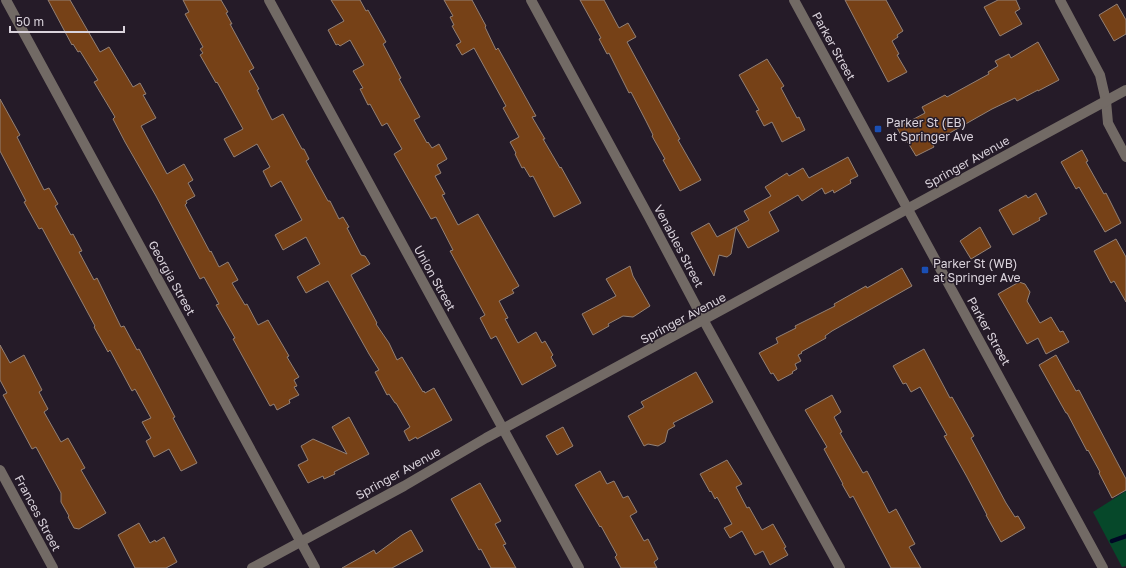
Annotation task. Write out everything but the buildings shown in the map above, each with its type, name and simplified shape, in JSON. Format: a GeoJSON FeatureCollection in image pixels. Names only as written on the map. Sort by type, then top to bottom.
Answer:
{"type":"FeatureCollection","features":[{"type":"Feature","properties":{"kind":"street","name":"Georgia Street"},"geometry":{"type":"LineString","coordinates":[[6,0],[315,568]]}},
{"type":"Feature","properties":{"kind":"street","name":"Union Street"},"geometry":{"type":"LineString","coordinates":[[268,0],[579,568]]}},
{"type":"Feature","properties":{"kind":"street","name":"Venables Street"},"geometry":{"type":"LineString","coordinates":[[531,0],[840,568]]}},
{"type":"Feature","properties":{"kind":"street","name":"Parker Street"},"geometry":{"type":"LineString","coordinates":[[794,0],[1103,568]]}},
{"type":"Feature","properties":{"kind":"street"},"geometry":{"type":"LineString","coordinates":[[1060,0],[1100,75],[1106,101],[1108,123],[1126,157]]}},
{"type":"Feature","properties":{"kind":"street","name":"Springer Avenue"},"geometry":{"type":"LineString","coordinates":[[252,568],[404,486],[503,429],[1126,90]]}},
{"type":"Feature","properties":{"kind":"street","name":"Frances Street"},"geometry":{"type":"LineString","coordinates":[[0,470],[53,568]]}},
{"type":"Feature","properties":{"kind":"green space"},"geometry":{"type":"Polygon","coordinates":[[[1126,491],[1126,566],[1122,567],[1093,512],[1126,491]]]}},
{"type":"Feature","properties":{"kind":"waterway"},"geometry":{"type":"LineString","coordinates":[[1112,541],[1126,536]]}},
{"type":"Feature","properties":{"kind":"place","name":"Parker St (EB) at Springer Ave"},"geometry":{"type":"Point","coordinates":[878,129]}},
{"type":"Feature","properties":{"kind":"place","name":"Parker St (WB) at Springer Ave"},"geometry":{"type":"Point","coordinates":[925,270]}}]}
